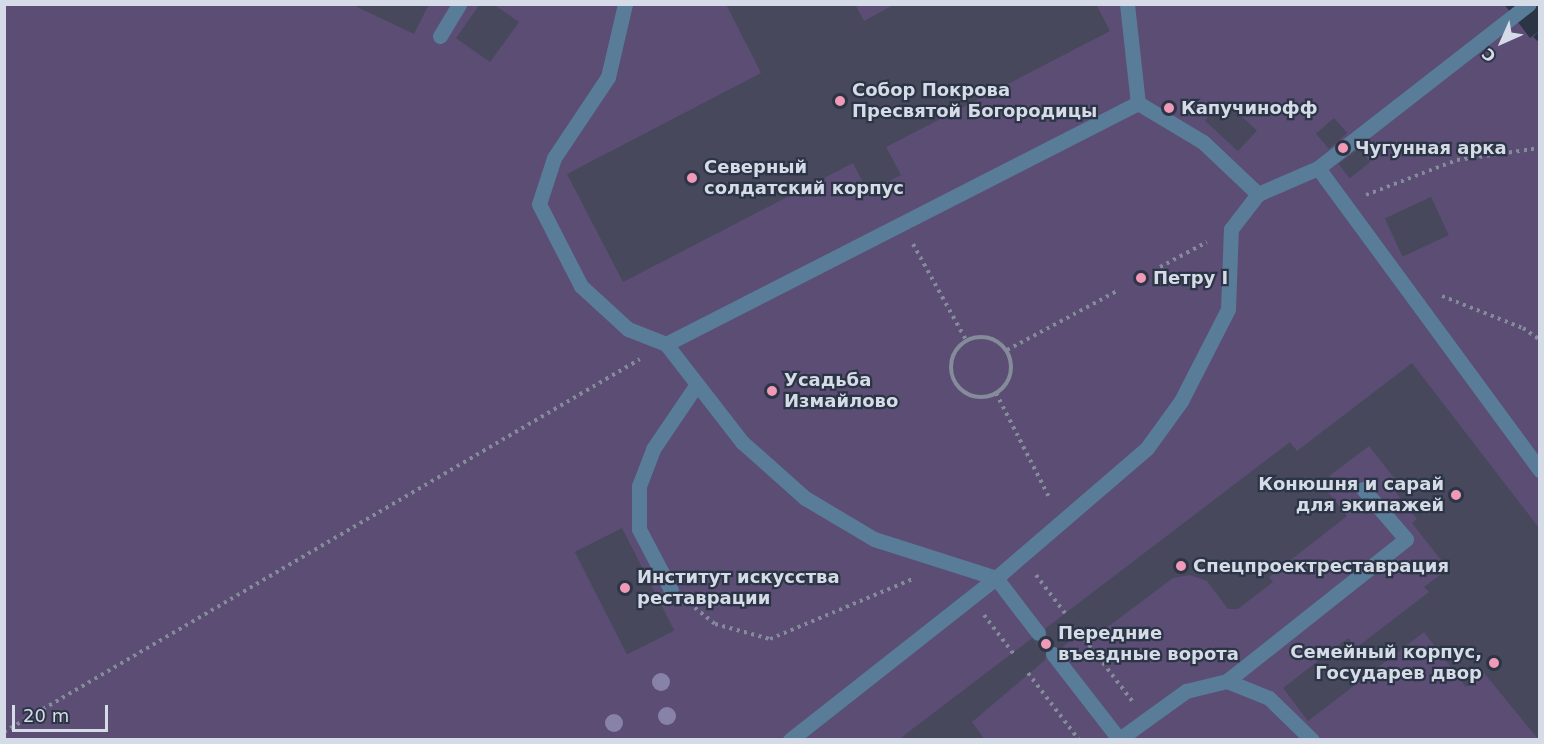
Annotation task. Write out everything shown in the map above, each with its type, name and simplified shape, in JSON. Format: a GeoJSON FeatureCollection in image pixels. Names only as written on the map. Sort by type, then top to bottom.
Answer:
{"type":"FeatureCollection","features":[{"type":"Feature","properties":{"kind":"lane"},"geometry":{"type":"LineString","coordinates":[[440,36],[459,4]]}},
{"type":"Feature","properties":{"kind":"lane"},"geometry":{"type":"LineString","coordinates":[[626,4],[608,77],[554,158],[539,204],[581,286],[628,329],[666,344],[742,442],[805,498],[874,539],[955,561],[996,578],[1038,633]]}},
{"type":"Feature","properties":{"kind":"lane"},"geometry":{"type":"LineString","coordinates":[[1127,4],[1138,103]]}},
{"type":"Feature","properties":{"kind":"lane"},"geometry":{"type":"LineString","coordinates":[[790,740],[996,578],[1147,448],[1181,401],[1228,309],[1231,229],[1258,194],[1318,168],[1530,4]]}},
{"type":"Feature","properties":{"kind":"lane"},"geometry":{"type":"LineString","coordinates":[[666,344],[1138,103]]}},
{"type":"Feature","properties":{"kind":"lane"},"geometry":{"type":"LineString","coordinates":[[1138,103],[1203,142],[1258,194]]}},
{"type":"Feature","properties":{"kind":"lane"},"geometry":{"type":"LineString","coordinates":[[1318,168],[1539,470]]}},
{"type":"Feature","properties":{"kind":"lane"},"geometry":{"type":"LineString","coordinates":[[671,590],[639,529],[639,486],[653,449],[697,384]]}},
{"type":"Feature","properties":{"kind":"lane"},"geometry":{"type":"LineString","coordinates":[[1053,654],[1119,739],[1186,691],[1227,681],[1406,539],[1363,489]]}},
{"type":"Feature","properties":{"kind":"lane"},"geometry":{"type":"LineString","coordinates":[[1227,681],[1269,698],[1312,740]]}},
{"type":"Feature","properties":{"kind":"path"},"geometry":{"type":"LineString","coordinates":[[1345,203],[1456,160],[1539,148]]}},
{"type":"Feature","properties":{"kind":"path"},"geometry":{"type":"LineString","coordinates":[[902,224],[966,340]]}},
{"type":"Feature","properties":{"kind":"path"},"geometry":{"type":"LineString","coordinates":[[1160,267],[1231,229]]}},
{"type":"Feature","properties":{"kind":"path"},"geometry":{"type":"LineString","coordinates":[[1402,280],[1523,328],[1539,340]]}},
{"type":"Feature","properties":{"kind":"path"},"geometry":{"type":"LineString","coordinates":[[1007,350],[1119,290]]}},
{"type":"Feature","properties":{"kind":"path"},"geometry":{"type":"LineString","coordinates":[[984,336],[1007,350],[1009,378],[996,393],[978,397],[954,382],[953,354],[966,340],[984,336]]}},
{"type":"Feature","properties":{"kind":"path"},"geometry":{"type":"LineString","coordinates":[[4,732],[666,344]]}},
{"type":"Feature","properties":{"kind":"path"},"geometry":{"type":"LineString","coordinates":[[996,393],[1061,520]]}},
{"type":"Feature","properties":{"kind":"path"},"geometry":{"type":"LineString","coordinates":[[1020,555],[1065,613]]}},
{"type":"Feature","properties":{"kind":"path"},"geometry":{"type":"LineString","coordinates":[[671,590],[715,624],[770,639],[955,561]]}},
{"type":"Feature","properties":{"kind":"path"},"geometry":{"type":"LineString","coordinates":[[971,597],[1013,653]]}},
{"type":"Feature","properties":{"kind":"path"},"geometry":{"type":"LineString","coordinates":[[1080,633],[1146,720]]}},
{"type":"Feature","properties":{"kind":"path"},"geometry":{"type":"LineString","coordinates":[[1028,673],[1079,740]]}},
{"type":"Feature","properties":{"kind":"shaded area","name":"Усадьба Измайлово"},"geometry":{"type":"Polygon","coordinates":[[[4,5],[1539,5],[1539,31],[1533,37],[1540,43],[1539,739],[5,739],[4,5]]]}},
{"type":"Feature","properties":{"kind":"pier"},"geometry":{"type":"Polygon","coordinates":[[[1504,4],[1539,5],[1539,31],[1530,38],[1504,4]]]}},
{"type":"Feature","properties":{"kind":"building"},"geometry":{"type":"Polygon","coordinates":[[[351,4],[429,4],[414,34],[351,4]]]}},
{"type":"Feature","properties":{"kind":"building"},"geometry":{"type":"Polygon","coordinates":[[[480,4],[493,4],[519,22],[490,62],[456,38],[480,4]]]}},
{"type":"Feature","properties":{"kind":"building"},"geometry":{"type":"Polygon","coordinates":[[[726,4],[855,4],[864,21],[895,4],[1096,4],[1110,31],[886,147],[901,175],[868,192],[853,163],[623,282],[567,174],[761,73],[726,4]]]}},
{"type":"Feature","properties":{"kind":"building"},"geometry":{"type":"Polygon","coordinates":[[[1224,100],[1257,131],[1238,151],[1205,120],[1224,100]]]}},
{"type":"Feature","properties":{"kind":"building"},"geometry":{"type":"Polygon","coordinates":[[[1334,118],[1347,133],[1329,149],[1316,134],[1334,118]]]}},
{"type":"Feature","properties":{"kind":"building"},"geometry":{"type":"Polygon","coordinates":[[[1359,148],[1370,162],[1350,178],[1339,164],[1359,148]]]}},
{"type":"Feature","properties":{"kind":"building"},"geometry":{"type":"Polygon","coordinates":[[[1431,197],[1449,235],[1403,257],[1385,219],[1431,197]]]}},
{"type":"Feature","properties":{"kind":"building"},"geometry":{"type":"Polygon","coordinates":[[[1412,363],[1539,528],[1539,740],[1484,673],[1466,687],[1424,632],[1308,721],[1283,688],[1348,638],[1356,648],[1429,592],[1424,587],[1448,569],[1412,523],[1417,519],[1396,493],[1402,488],[1369,446],[1329,476],[1337,485],[1328,492],[1347,516],[1269,577],[1273,582],[1238,609],[1228,609],[1207,581],[1190,575],[1173,578],[1097,635],[1090,626],[1061,648],[1047,647],[1045,660],[972,722],[985,740],[898,740],[1031,639],[1043,641],[1046,628],[1290,442],[1297,451],[1412,363]]]}},
{"type":"Feature","properties":{"kind":"building"},"geometry":{"type":"Polygon","coordinates":[[[622,528],[674,630],[627,655],[575,552],[622,528]]]}},
{"type":"Feature","properties":{"kind":"tunnel"},"geometry":{"type":"LineString","coordinates":[[1038,633],[1053,654]]}},
{"type":"Feature","properties":{"kind":"place","name":"Собор Покрова Пресвятой Богородицы"},"geometry":{"type":"Point","coordinates":[840,101]}},
{"type":"Feature","properties":{"kind":"place","name":"Капучинофф"},"geometry":{"type":"Point","coordinates":[1169,108]}},
{"type":"Feature","properties":{"kind":"place","name":"Чугунная арка"},"geometry":{"type":"Point","coordinates":[1343,148]}},
{"type":"Feature","properties":{"kind":"place","name":"Северный солдатский корпус"},"geometry":{"type":"Point","coordinates":[692,178]}},
{"type":"Feature","properties":{"kind":"place","name":"Петру I"},"geometry":{"type":"Point","coordinates":[1141,278]}},
{"type":"Feature","properties":{"kind":"place","name":"Усадьба Измайлово"},"geometry":{"type":"Point","coordinates":[772,391]}},
{"type":"Feature","properties":{"kind":"place","name":"Конюшня и сарай для экипажей"},"geometry":{"type":"Point","coordinates":[1456,495]}},
{"type":"Feature","properties":{"kind":"place","name":"Спецпроектреставрация"},"geometry":{"type":"Point","coordinates":[1181,566]}},
{"type":"Feature","properties":{"kind":"place","name":"Институт искусства реставрации"},"geometry":{"type":"Point","coordinates":[625,588]}},
{"type":"Feature","properties":{"kind":"place","name":"Передние въездные ворота"},"geometry":{"type":"Point","coordinates":[1046,644]}},
{"type":"Feature","properties":{"kind":"place","name":"Семейный корпус, Государев двор"},"geometry":{"type":"Point","coordinates":[1494,663]}}]}
